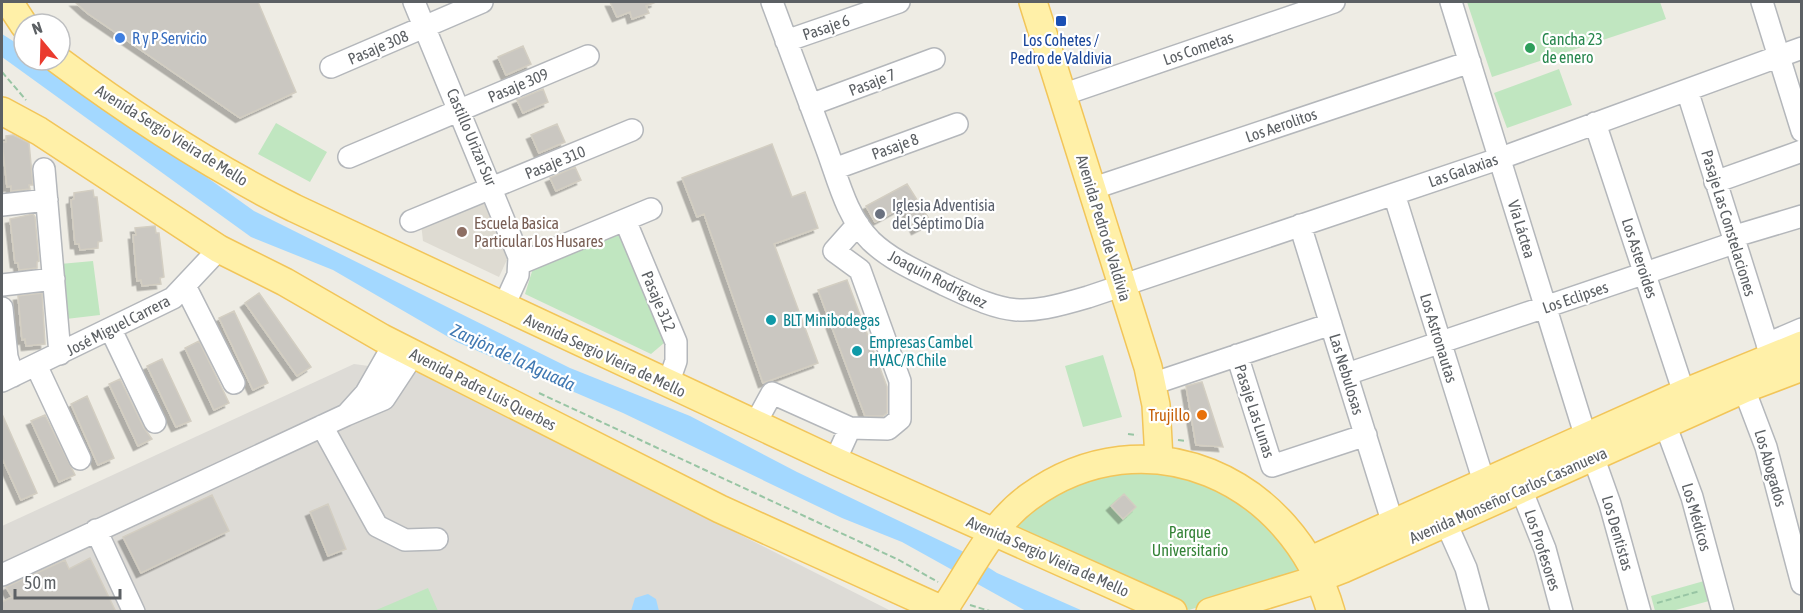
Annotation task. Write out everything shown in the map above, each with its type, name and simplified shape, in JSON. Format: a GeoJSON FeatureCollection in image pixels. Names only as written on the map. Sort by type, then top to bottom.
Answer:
{"type":"FeatureCollection","features":[{"type":"Feature","properties":{"kind":"main road","name":"Avenida Pedro de Valdivia"},"geometry":{"type":"LineString","coordinates":[[1033,2],[1152,384],[1158,426],[1159,459]]}},
{"type":"Feature","properties":{"kind":"main road","name":"Avenida Sergio Vieira de Mello"},"geometry":{"type":"LineString","coordinates":[[72,70],[110,97],[272,197],[503,308],[835,461],[988,540],[1173,612]]}},
{"type":"Feature","properties":{"kind":"main road"},"geometry":{"type":"LineString","coordinates":[[2,89],[39,131]]}},
{"type":"Feature","properties":{"kind":"main road"},"geometry":{"type":"LineString","coordinates":[[2,111],[39,131]]}},
{"type":"Feature","properties":{"kind":"main road","name":"Avenida Padre Luis Querbes"},"geometry":{"type":"LineString","coordinates":[[39,131],[219,249],[285,282],[404,349],[720,509],[947,605]]}},
{"type":"Feature","properties":{"kind":"main road","name":"Avenida Monseñor Carlos Casanueva"},"geometry":{"type":"LineString","coordinates":[[1210,612],[1315,569],[1446,524],[1521,489],[1684,393],[1769,350],[1802,345]]}},
{"type":"Feature","properties":{"kind":"main road","name":"Avenida Monseñor Carlos Casanueva"},"geometry":{"type":"LineString","coordinates":[[1315,569],[1393,524],[1484,482],[1665,424],[1744,389],[1802,367]]}},
{"type":"Feature","properties":{"kind":"main road"},"geometry":{"type":"LineString","coordinates":[[947,605],[988,540],[1028,498],[1073,472],[1119,461],[1159,459],[1201,468],[1240,487],[1278,519],[1315,569],[1331,612]]}},
{"type":"Feature","properties":{"kind":"street","name":"Castillo Urizar Sur"},"geometry":{"type":"LineString","coordinates":[[414,2],[493,187],[521,263]]}},
{"type":"Feature","properties":{"kind":"street","name":"Pasaje 308"},"geometry":{"type":"LineString","coordinates":[[331,67],[482,2]]}},
{"type":"Feature","properties":{"kind":"street","name":"Joaquín Rodríguez"},"geometry":{"type":"LineString","coordinates":[[772,2],[834,169],[858,224],[871,240],[894,259],[982,303],[1003,309],[1046,309],[1122,285]]}},
{"type":"Feature","properties":{"kind":"street","name":"Pasaje 6"},"geometry":{"type":"LineString","coordinates":[[786,41],[899,2]]}},
{"type":"Feature","properties":{"kind":"street","name":"Los Cometas"},"geometry":{"type":"LineString","coordinates":[[1062,95],[1334,2]]}},
{"type":"Feature","properties":{"kind":"street","name":"Vía Láctea"},"geometry":{"type":"LineString","coordinates":[[1451,2],[1589,447]]}},
{"type":"Feature","properties":{"kind":"street"},"geometry":{"type":"LineString","coordinates":[[1762,2],[1802,131]]}},
{"type":"Feature","properties":{"kind":"street","name":"Las Galaxias"},"geometry":{"type":"LineString","coordinates":[[1122,285],[1501,158],[1802,48]]}},
{"type":"Feature","properties":{"kind":"street","name":"Pasaje 309"},"geometry":{"type":"LineString","coordinates":[[349,157],[588,56]]}},
{"type":"Feature","properties":{"kind":"street","name":"Pasaje 7"},"geometry":{"type":"LineString","coordinates":[[810,105],[934,59]]}},
{"type":"Feature","properties":{"kind":"street","name":"Los Aerolitos"},"geometry":{"type":"LineString","coordinates":[[1091,189],[1470,62]]}},
{"type":"Feature","properties":{"kind":"street","name":"Pasaje Las Constelaciones"},"geometry":{"type":"LineString","coordinates":[[1687,90],[1769,350]]}},
{"type":"Feature","properties":{"kind":"street","name":"Los Asteroides"},"geometry":{"type":"LineString","coordinates":[[1595,123],[1684,393]]}},
{"type":"Feature","properties":{"kind":"street","name":"Pasaje 8"},"geometry":{"type":"LineString","coordinates":[[834,169],[957,124]]}},
{"type":"Feature","properties":{"kind":"street","name":"Pasaje 310"},"geometry":{"type":"LineString","coordinates":[[411,221],[632,130]]}},
{"type":"Feature","properties":{"kind":"street"},"geometry":{"type":"LineString","coordinates":[[1716,182],[1802,152]]}},
{"type":"Feature","properties":{"kind":"street"},"geometry":{"type":"LineString","coordinates":[[44,169],[60,354]]}},
{"type":"Feature","properties":{"kind":"street","name":"Los Astronautas"},"geometry":{"type":"LineString","coordinates":[[1394,194],[1484,482]]}},
{"type":"Feature","properties":{"kind":"street"},"geometry":{"type":"LineString","coordinates":[[2,205],[47,200]]}},
{"type":"Feature","properties":{"kind":"street"},"geometry":{"type":"LineString","coordinates":[[503,308],[519,275],[521,263],[651,209]]}},
{"type":"Feature","properties":{"kind":"street","name":"Los Eclipses"},"geometry":{"type":"LineString","coordinates":[[1347,374],[1725,246],[1742,234],[1802,216]]}},
{"type":"Feature","properties":{"kind":"street","name":"Pasaje 312"},"geometry":{"type":"LineString","coordinates":[[625,220],[676,342],[676,361],[668,384]]}},
{"type":"Feature","properties":{"kind":"street"},"geometry":{"type":"LineString","coordinates":[[755,424],[772,393],[850,428],[888,429],[897,423],[901,414],[900,381],[860,270],[834,251],[858,224]]}},
{"type":"Feature","properties":{"kind":"street","name":"Las Nebulosas"},"geometry":{"type":"LineString","coordinates":[[1300,225],[1393,524]]}},
{"type":"Feature","properties":{"kind":"street","name":"José Miguel Carrera"},"geometry":{"type":"LineString","coordinates":[[7,379],[166,302],[186,288],[219,249]]}},
{"type":"Feature","properties":{"kind":"street"},"geometry":{"type":"LineString","coordinates":[[2,285],[54,279]]}},
{"type":"Feature","properties":{"kind":"street"},"geometry":{"type":"LineString","coordinates":[[186,288],[234,383]]}},
{"type":"Feature","properties":{"kind":"street"},"geometry":{"type":"LineString","coordinates":[[2,308],[7,379]]}},
{"type":"Feature","properties":{"kind":"street"},"geometry":{"type":"LineString","coordinates":[[1152,384],[1331,324]]}},
{"type":"Feature","properties":{"kind":"street"},"geometry":{"type":"LineString","coordinates":[[1769,350],[1802,329]]}},
{"type":"Feature","properties":{"kind":"street"},"geometry":{"type":"LineString","coordinates":[[111,330],[155,422]]}},
{"type":"Feature","properties":{"kind":"street"},"geometry":{"type":"LineString","coordinates":[[2,575],[346,415],[404,349]]}},
{"type":"Feature","properties":{"kind":"street","name":"Pasaje Las Lunas"},"geometry":{"type":"LineString","coordinates":[[1237,356],[1272,466],[1366,435]]}},
{"type":"Feature","properties":{"kind":"street"},"geometry":{"type":"LineString","coordinates":[[36,365],[80,459]]}},
{"type":"Feature","properties":{"kind":"street","name":"Los Abogados"},"geometry":{"type":"LineString","coordinates":[[1744,389],[1767,447],[1802,584]]}},
{"type":"Feature","properties":{"kind":"street","name":"Los Médicos"},"geometry":{"type":"LineString","coordinates":[[1665,424],[1692,497],[1723,612]]}},
{"type":"Feature","properties":{"kind":"street"},"geometry":{"type":"LineString","coordinates":[[322,426],[377,526],[405,540],[436,539]]}},
{"type":"Feature","properties":{"kind":"street"},"geometry":{"type":"LineString","coordinates":[[835,461],[850,428]]}},
{"type":"Feature","properties":{"kind":"street","name":"Los Dentistas"},"geometry":{"type":"LineString","coordinates":[[1589,447],[1611,504],[1640,610]]}},
{"type":"Feature","properties":{"kind":"street","name":"Los Profesores"},"geometry":{"type":"LineString","coordinates":[[1521,489],[1545,549],[1562,612]]}},
{"type":"Feature","properties":{"kind":"street"},"geometry":{"type":"LineString","coordinates":[[1446,524],[1466,568],[1478,612]]}},
{"type":"Feature","properties":{"kind":"street"},"geometry":{"type":"LineString","coordinates":[[96,530],[134,612]]}},
{"type":"Feature","properties":{"kind":"path"},"geometry":{"type":"LineString","coordinates":[[536,392],[630,433],[927,574],[939,583],[947,605],[993,612]]}},
{"type":"Feature","properties":{"kind":"path"},"geometry":{"type":"LineString","coordinates":[[1640,610],[1716,587]]}},
{"type":"Feature","properties":{"kind":"shaded area","name":"Escuela Basica Particular Los Husares"},"geometry":{"type":"Polygon","coordinates":[[[486,198],[510,253],[499,277],[423,241],[421,223],[486,198]]]}},
{"type":"Feature","properties":{"kind":"shaded area"},"geometry":{"type":"Polygon","coordinates":[[[354,364],[420,373],[891,611],[2,611],[2,526],[354,364]]]}},
{"type":"Feature","properties":{"kind":"green space","name":"Cancha 23 de enero"},"geometry":{"type":"Polygon","coordinates":[[[1467,2],[1660,2],[1666,19],[1492,77],[1467,2]]]}},
{"type":"Feature","properties":{"kind":"green space"},"geometry":{"type":"Polygon","coordinates":[[[1559,69],[1572,105],[1507,128],[1494,93],[1559,69]]]}},
{"type":"Feature","properties":{"kind":"green space"},"geometry":{"type":"Polygon","coordinates":[[[276,123],[327,152],[310,182],[258,154],[276,123]]]}},
{"type":"Feature","properties":{"kind":"green space"},"geometry":{"type":"Polygon","coordinates":[[[623,228],[665,328],[664,343],[651,354],[525,294],[534,265],[623,228]]]}},
{"type":"Feature","properties":{"kind":"green space"},"geometry":{"type":"Polygon","coordinates":[[[93,261],[100,315],[66,319],[60,264],[93,261]]]}},
{"type":"Feature","properties":{"kind":"green space"},"geometry":{"type":"Polygon","coordinates":[[[1103,355],[1122,417],[1083,427],[1065,366],[1103,355]]]}},
{"type":"Feature","properties":{"kind":"green space","name":"Parque Universitario"},"geometry":{"type":"Polygon","coordinates":[[[1131,468],[1195,474],[1270,522],[1298,567],[1296,576],[1189,610],[1003,530],[1058,488],[1131,468]]]}},
{"type":"Feature","properties":{"kind":"green space"},"geometry":{"type":"Polygon","coordinates":[[[1704,581],[1709,601],[1672,611],[1655,611],[1651,596],[1704,581]]]}},
{"type":"Feature","properties":{"kind":"green space"},"geometry":{"type":"Polygon","coordinates":[[[428,588],[438,611],[374,611],[428,588]]]}},
{"type":"Feature","properties":{"kind":"water"},"geometry":{"type":"Polygon","coordinates":[[[2,34],[12,40],[12,64],[2,57],[2,34]]]}},
{"type":"Feature","properties":{"kind":"water","name":"Zanjón de la Aguada"},"geometry":{"type":"Polygon","coordinates":[[[23,72],[60,72],[254,211],[570,368],[690,416],[797,472],[966,553],[997,573],[1083,611],[1026,611],[902,542],[842,518],[623,413],[457,342],[333,270],[251,237],[23,72]]]}},
{"type":"Feature","properties":{"kind":"water"},"geometry":{"type":"Polygon","coordinates":[[[648,594],[656,599],[659,611],[631,611],[635,598],[648,594]]]}},
{"type":"Feature","properties":{"kind":"building"},"geometry":{"type":"Polygon","coordinates":[[[75,2],[258,2],[296,92],[240,118],[87,13],[75,2]]]}},
{"type":"Feature","properties":{"kind":"building"},"geometry":{"type":"Polygon","coordinates":[[[610,2],[656,2],[646,6],[649,13],[632,19],[630,12],[617,17],[610,2]]]}},
{"type":"Feature","properties":{"kind":"building"},"geometry":{"type":"Polygon","coordinates":[[[523,46],[531,64],[506,75],[498,57],[523,46]]]}},
{"type":"Feature","properties":{"kind":"building"},"geometry":{"type":"Polygon","coordinates":[[[543,89],[548,102],[523,113],[517,100],[543,89]]]}},
{"type":"Feature","properties":{"kind":"building"},"geometry":{"type":"Polygon","coordinates":[[[557,124],[565,142],[539,153],[531,135],[557,124]]]}},
{"type":"Feature","properties":{"kind":"building"},"geometry":{"type":"Polygon","coordinates":[[[13,135],[29,143],[33,185],[29,185],[30,189],[11,191],[11,186],[7,187],[2,142],[6,142],[6,136],[13,135]]]}},
{"type":"Feature","properties":{"kind":"building"},"geometry":{"type":"Polygon","coordinates":[[[772,144],[792,197],[805,192],[818,228],[774,244],[818,363],[763,383],[704,214],[697,217],[682,178],[772,144]]]}},
{"type":"Feature","properties":{"kind":"building"},"geometry":{"type":"Polygon","coordinates":[[[575,167],[581,180],[556,191],[550,178],[575,167]]]}},
{"type":"Feature","properties":{"kind":"building","name":"Iglesia Adventisia del Séptimo Día"},"geometry":{"type":"Polygon","coordinates":[[[907,184],[931,222],[916,230],[904,206],[875,222],[866,206],[907,184]]]}},
{"type":"Feature","properties":{"kind":"building"},"geometry":{"type":"Polygon","coordinates":[[[93,190],[94,197],[97,197],[102,241],[98,242],[98,248],[80,250],[79,244],[75,244],[71,200],[74,199],[74,193],[93,190]]]}},
{"type":"Feature","properties":{"kind":"building"},"geometry":{"type":"Polygon","coordinates":[[[33,214],[39,261],[37,268],[19,270],[18,263],[15,263],[10,219],[33,214]]]}},
{"type":"Feature","properties":{"kind":"building"},"geometry":{"type":"Polygon","coordinates":[[[155,226],[156,233],[159,233],[164,277],[160,278],[161,284],[142,286],[141,280],[137,281],[133,235],[136,235],[135,228],[155,226]]]}},
{"type":"Feature","properties":{"kind":"building","name":"Empresas Cambel HVAC/R Chile"},"geometry":{"type":"Polygon","coordinates":[[[847,280],[887,387],[887,413],[883,416],[865,416],[818,290],[847,280]]]}},
{"type":"Feature","properties":{"kind":"building"},"geometry":{"type":"Polygon","coordinates":[[[42,293],[45,344],[26,346],[25,339],[22,340],[18,296],[42,293]]]}},
{"type":"Feature","properties":{"kind":"building"},"geometry":{"type":"Polygon","coordinates":[[[259,293],[311,367],[297,376],[245,303],[259,293]]]}},
{"type":"Feature","properties":{"kind":"building"},"geometry":{"type":"Polygon","coordinates":[[[234,311],[268,383],[253,390],[219,318],[234,311]]]}},
{"type":"Feature","properties":{"kind":"building"},"geometry":{"type":"Polygon","coordinates":[[[199,341],[229,403],[214,410],[185,348],[199,341]]]}},
{"type":"Feature","properties":{"kind":"building"},"geometry":{"type":"Polygon","coordinates":[[[162,359],[191,421],[176,427],[147,366],[162,359]]]}},
{"type":"Feature","properties":{"kind":"building"},"geometry":{"type":"Polygon","coordinates":[[[120,379],[144,428],[152,439],[138,446],[109,384],[120,379]]]}},
{"type":"Feature","properties":{"kind":"building","name":"Trujillo"},"geometry":{"type":"Polygon","coordinates":[[[1202,382],[1223,447],[1196,445],[1186,386],[1202,382]]]}},
{"type":"Feature","properties":{"kind":"building"},"geometry":{"type":"Polygon","coordinates":[[[87,396],[114,458],[98,465],[71,404],[87,396]]]}},
{"type":"Feature","properties":{"kind":"building"},"geometry":{"type":"Polygon","coordinates":[[[2,414],[37,493],[21,500],[2,458],[2,414]]]}},
{"type":"Feature","properties":{"kind":"building"},"geometry":{"type":"Polygon","coordinates":[[[45,415],[75,475],[59,482],[31,421],[45,415]]]}},
{"type":"Feature","properties":{"kind":"building"},"geometry":{"type":"Polygon","coordinates":[[[1124,494],[1136,507],[1123,519],[1111,506],[1124,494]]]}},
{"type":"Feature","properties":{"kind":"building"},"geometry":{"type":"Polygon","coordinates":[[[212,495],[229,531],[141,573],[123,537],[212,495]]]}},
{"type":"Feature","properties":{"kind":"building"},"geometry":{"type":"Polygon","coordinates":[[[328,504],[346,549],[328,556],[310,512],[328,504]]]}},
{"type":"Feature","properties":{"kind":"building"},"geometry":{"type":"Polygon","coordinates":[[[90,558],[116,612],[2,612],[2,602],[12,597],[6,587],[65,560],[69,569],[90,558]]]}},
{"type":"Feature","properties":{"kind":"place","name":"Los Cohetes / Pedro de Valdivia"},"geometry":{"type":"Point","coordinates":[1061,21]}},
{"type":"Feature","properties":{"kind":"place","name":"R y P Servicio"},"geometry":{"type":"Point","coordinates":[120,38]}},
{"type":"Feature","properties":{"kind":"place","name":"Cancha 23 de enero"},"geometry":{"type":"Point","coordinates":[1530,48]}},
{"type":"Feature","properties":{"kind":"place","name":"Iglesia Adventisia del Séptimo Día"},"geometry":{"type":"Point","coordinates":[880,214]}},
{"type":"Feature","properties":{"kind":"place","name":"Escuela Basica Particular Los Husares"},"geometry":{"type":"Point","coordinates":[462,232]}},
{"type":"Feature","properties":{"kind":"place","name":"BLT Minibodegas"},"geometry":{"type":"Point","coordinates":[771,320]}},
{"type":"Feature","properties":{"kind":"place","name":"Empresas Cambel HVAC/R Chile"},"geometry":{"type":"Point","coordinates":[857,351]}},
{"type":"Feature","properties":{"kind":"place","name":"Trujillo"},"geometry":{"type":"Point","coordinates":[1202,415]}}]}
